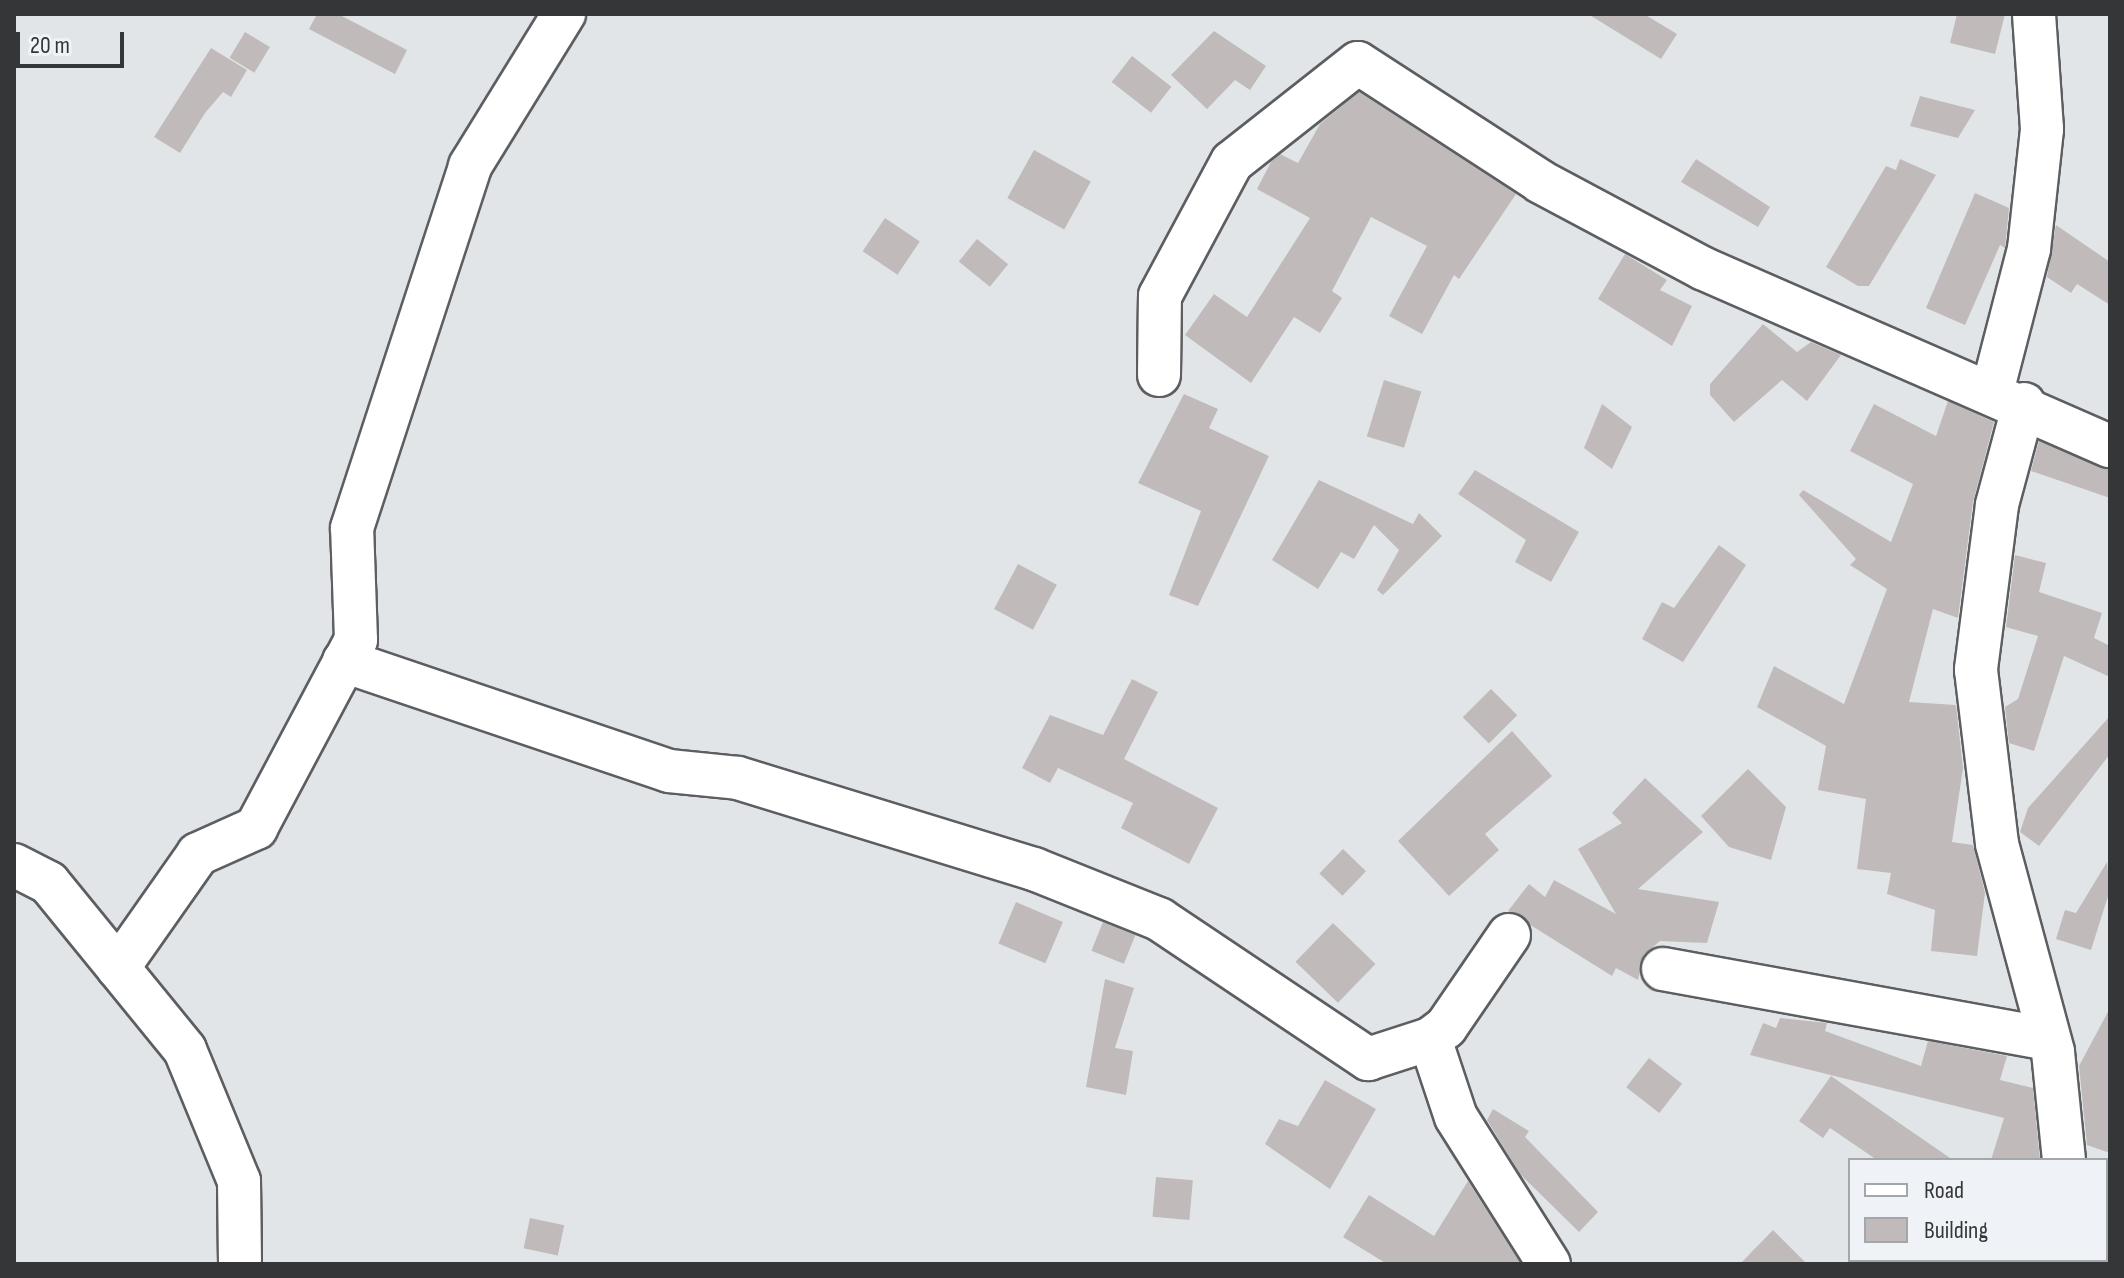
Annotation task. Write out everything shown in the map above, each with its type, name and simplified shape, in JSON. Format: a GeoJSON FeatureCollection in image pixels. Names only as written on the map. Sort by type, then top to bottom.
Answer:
{"type":"FeatureCollection","features":[{"type":"Feature","properties":{"kind":"street"},"geometry":{"type":"LineString","coordinates":[[118,968],[198,854],[256,828],[356,640],[352,528],[470,166],[564,14]]}},
{"type":"Feature","properties":{"kind":"street"},"geometry":{"type":"LineString","coordinates":[[2034,14],[2039,159],[1976,670],[1997,844],[2049,1039],[2064,1158]]}},
{"type":"Feature","properties":{"kind":"street"},"geometry":{"type":"LineString","coordinates":[[1159,375],[1160,296],[1232,162],[1358,63],[1541,182],[1702,268],[2008,398],[2110,446]]}},
{"type":"Feature","properties":{"kind":"street"},"geometry":{"type":"LineString","coordinates":[[344,661],[669,771],[738,778],[1034,869],[1159,919],[1368,1059],[1430,1039],[1446,1027],[1509,935]]}},
{"type":"Feature","properties":{"kind":"street"},"geometry":{"type":"LineString","coordinates":[[14,865],[49,883],[191,1065],[239,1181],[240,1264]]}},
{"type":"Feature","properties":{"kind":"street"},"geometry":{"type":"LineString","coordinates":[[1663,969],[2049,1039]]}},
{"type":"Feature","properties":{"kind":"street"},"geometry":{"type":"LineString","coordinates":[[1430,1039],[1456,1117],[1549,1264]]}},
{"type":"Feature","properties":{"kind":"building"},"geometry":{"type":"Polygon","coordinates":[[[317,14],[338,14],[407,50],[395,74],[309,29],[317,14]]]}},
{"type":"Feature","properties":{"kind":"building"},"geometry":{"type":"Polygon","coordinates":[[[1588,14],[1644,14],[1677,34],[1661,59],[1588,14]]]}},
{"type":"Feature","properties":{"kind":"building"},"geometry":{"type":"Polygon","coordinates":[[[1957,14],[2005,14],[1995,54],[1950,43],[1957,14]]]}},
{"type":"Feature","properties":{"kind":"building"},"geometry":{"type":"Polygon","coordinates":[[[1214,31],[1266,66],[1250,90],[1235,80],[1207,109],[1171,75],[1214,31]]]}},
{"type":"Feature","properties":{"kind":"building"},"geometry":{"type":"Polygon","coordinates":[[[245,32],[270,47],[254,73],[230,58],[245,32]]]}},
{"type":"Feature","properties":{"kind":"building"},"geometry":{"type":"Polygon","coordinates":[[[211,48],[247,70],[231,97],[223,92],[205,113],[180,153],[154,137],[211,48]]]}},
{"type":"Feature","properties":{"kind":"building"},"geometry":{"type":"Polygon","coordinates":[[[1132,56],[1171,87],[1151,113],[1112,82],[1132,56]]]}},
{"type":"Feature","properties":{"kind":"building"},"geometry":{"type":"Polygon","coordinates":[[[1359,92],[1516,194],[1459,279],[1454,275],[1422,334],[1389,316],[1427,246],[1371,217],[1332,291],[1342,298],[1320,333],[1294,317],[1251,383],[1185,335],[1214,294],[1247,317],[1310,218],[1257,189],[1271,162],[1280,154],[1298,163],[1320,124],[1359,92]]]}},
{"type":"Feature","properties":{"kind":"building"},"geometry":{"type":"Polygon","coordinates":[[[1920,96],[1975,110],[1958,138],[1910,126],[1920,96]]]}},
{"type":"Feature","properties":{"kind":"building"},"geometry":{"type":"Polygon","coordinates":[[[1034,150],[1091,182],[1064,230],[1007,198],[1034,150]]]}},
{"type":"Feature","properties":{"kind":"building"},"geometry":{"type":"Polygon","coordinates":[[[1696,159],[1770,207],[1758,227],[1681,182],[1696,159]]]}},
{"type":"Feature","properties":{"kind":"building"},"geometry":{"type":"Polygon","coordinates":[[[1900,159],[1936,175],[1869,286],[1858,286],[1826,267],[1886,166],[1896,170],[1900,159]]]}},
{"type":"Feature","properties":{"kind":"building"},"geometry":{"type":"Polygon","coordinates":[[[1975,193],[2009,208],[2005,248],[2000,245],[1965,325],[1926,308],[1975,193]]]}},
{"type":"Feature","properties":{"kind":"building"},"geometry":{"type":"Polygon","coordinates":[[[885,218],[920,241],[897,275],[863,251],[885,218]]]}},
{"type":"Feature","properties":{"kind":"building"},"geometry":{"type":"Polygon","coordinates":[[[2056,225],[2110,262],[2110,305],[2077,284],[2071,293],[2047,277],[2056,225]]]}},
{"type":"Feature","properties":{"kind":"building"},"geometry":{"type":"Polygon","coordinates":[[[977,239],[1008,264],[990,287],[959,262],[977,239]]]}},
{"type":"Feature","properties":{"kind":"building"},"geometry":{"type":"Polygon","coordinates":[[[1625,254],[1667,280],[1660,290],[1692,306],[1672,346],[1598,299],[1625,254]]]}},
{"type":"Feature","properties":{"kind":"building"},"geometry":{"type":"Polygon","coordinates":[[[1763,324],[1797,352],[1811,342],[1841,355],[1807,401],[1782,380],[1734,422],[1710,395],[1710,384],[1763,324]]]}},
{"type":"Feature","properties":{"kind":"building"},"geometry":{"type":"Polygon","coordinates":[[[1384,380],[1421,391],[1404,448],[1367,436],[1384,380]]]}},
{"type":"Feature","properties":{"kind":"building"},"geometry":{"type":"Polygon","coordinates":[[[1184,394],[1218,409],[1209,428],[1269,456],[1198,606],[1169,595],[1201,511],[1138,483],[1184,394]]]}},
{"type":"Feature","properties":{"kind":"building"},"geometry":{"type":"Polygon","coordinates":[[[1948,401],[1994,422],[1973,502],[1958,618],[1933,609],[1909,702],[1956,705],[1963,768],[1952,842],[1973,845],[1985,893],[1977,956],[1931,951],[1935,910],[1887,894],[1891,873],[1857,869],[1866,799],[1818,790],[1826,746],[1757,707],[1774,666],[1844,704],[1887,589],[1850,565],[1856,559],[1799,495],[1803,490],[1891,542],[1913,484],[1850,451],[1874,404],[1936,436],[1948,401]]]}},
{"type":"Feature","properties":{"kind":"building"},"geometry":{"type":"Polygon","coordinates":[[[1602,404],[1632,427],[1612,469],[1584,448],[1602,404]]]}},
{"type":"Feature","properties":{"kind":"building"},"geometry":{"type":"Polygon","coordinates":[[[2039,441],[2110,470],[2110,498],[2031,471],[2039,441]]]}},
{"type":"Feature","properties":{"kind":"building"},"geometry":{"type":"Polygon","coordinates":[[[1475,470],[1579,532],[1551,582],[1515,562],[1526,540],[1458,494],[1475,470]]]}},
{"type":"Feature","properties":{"kind":"building"},"geometry":{"type":"Polygon","coordinates":[[[1319,480],[1413,524],[1419,513],[1442,536],[1383,595],[1377,590],[1399,550],[1374,525],[1354,559],[1341,552],[1318,589],[1272,560],[1319,480]]]}},
{"type":"Feature","properties":{"kind":"building"},"geometry":{"type":"Polygon","coordinates":[[[1719,545],[1746,565],[1683,662],[1642,639],[1662,602],[1674,608],[1719,545]]]}},
{"type":"Feature","properties":{"kind":"building"},"geometry":{"type":"Polygon","coordinates":[[[2015,555],[2046,563],[2039,592],[2102,613],[2094,638],[2110,646],[2110,677],[2064,656],[2034,751],[2009,743],[2005,707],[2018,699],[2038,636],[2006,627],[2015,555]]]}},
{"type":"Feature","properties":{"kind":"building"},"geometry":{"type":"Polygon","coordinates":[[[1018,564],[1057,585],[1033,630],[994,609],[1018,564]]]}},
{"type":"Feature","properties":{"kind":"building"},"geometry":{"type":"Polygon","coordinates":[[[1132,679],[1158,692],[1124,759],[1218,808],[1189,864],[1121,828],[1133,803],[1058,768],[1050,783],[1022,768],[1050,715],[1103,735],[1132,679]]]}},
{"type":"Feature","properties":{"kind":"building"},"geometry":{"type":"Polygon","coordinates":[[[1491,689],[1517,715],[1489,743],[1463,717],[1491,689]]]}},
{"type":"Feature","properties":{"kind":"building"},"geometry":{"type":"Polygon","coordinates":[[[2110,716],[2110,754],[2039,846],[2020,832],[2028,808],[2110,716]]]}},
{"type":"Feature","properties":{"kind":"building"},"geometry":{"type":"Polygon","coordinates":[[[1512,731],[1552,776],[1485,834],[1499,850],[1449,896],[1398,841],[1512,731]]]}},
{"type":"Feature","properties":{"kind":"building"},"geometry":{"type":"Polygon","coordinates":[[[1748,769],[1786,807],[1771,860],[1729,847],[1701,816],[1748,769]]]}},
{"type":"Feature","properties":{"kind":"building"},"geometry":{"type":"Polygon","coordinates":[[[1645,778],[1703,832],[1638,889],[1719,902],[1707,943],[1660,941],[1644,954],[1638,980],[1616,968],[1612,976],[1508,911],[1529,884],[1545,897],[1554,880],[1616,914],[1578,849],[1622,823],[1612,813],[1645,778]]]}},
{"type":"Feature","properties":{"kind":"building"},"geometry":{"type":"Polygon","coordinates":[[[1343,849],[1366,871],[1342,896],[1319,873],[1343,849]]]}},
{"type":"Feature","properties":{"kind":"building"},"geometry":{"type":"Polygon","coordinates":[[[2107,862],[2110,890],[2091,950],[2056,939],[2065,910],[2076,913],[2107,862]]]}},
{"type":"Feature","properties":{"kind":"building"},"geometry":{"type":"Polygon","coordinates":[[[1016,902],[1063,922],[1045,963],[998,943],[1016,902]]]}},
{"type":"Feature","properties":{"kind":"building"},"geometry":{"type":"Polygon","coordinates":[[[1103,922],[1135,935],[1124,964],[1091,951],[1103,922]]]}},
{"type":"Feature","properties":{"kind":"building"},"geometry":{"type":"Polygon","coordinates":[[[1333,923],[1375,964],[1338,1003],[1295,962],[1333,923]]]}},
{"type":"Feature","properties":{"kind":"building"},"geometry":{"type":"Polygon","coordinates":[[[1105,979],[1134,988],[1115,1048],[1133,1051],[1126,1095],[1086,1087],[1105,979]]]}},
{"type":"Feature","properties":{"kind":"building"},"geometry":{"type":"Polygon","coordinates":[[[2110,1008],[2110,1153],[2087,1145],[2079,1066],[2110,1008]]]}},
{"type":"Feature","properties":{"kind":"building"},"geometry":{"type":"Polygon","coordinates":[[[1780,1018],[1827,1023],[1825,1031],[1921,1066],[1928,1041],[2007,1056],[2000,1080],[2033,1088],[2040,1158],[1992,1158],[2004,1118],[1750,1055],[1763,1023],[1776,1028],[1780,1018]]]}},
{"type":"Feature","properties":{"kind":"building"},"geometry":{"type":"Polygon","coordinates":[[[1649,1058],[1682,1084],[1659,1113],[1626,1087],[1649,1058]]]}},
{"type":"Feature","properties":{"kind":"building"},"geometry":{"type":"Polygon","coordinates":[[[1831,1076],[1950,1158],[1874,1158],[1830,1128],[1823,1138],[1799,1121],[1831,1076]]]}},
{"type":"Feature","properties":{"kind":"building"},"geometry":{"type":"Polygon","coordinates":[[[1325,1080],[1376,1109],[1330,1189],[1265,1144],[1279,1119],[1298,1126],[1325,1080]]]}},
{"type":"Feature","properties":{"kind":"building"},"geometry":{"type":"Polygon","coordinates":[[[1493,1109],[1529,1131],[1525,1137],[1598,1212],[1579,1232],[1520,1174],[1487,1120],[1493,1109]]]}},
{"type":"Feature","properties":{"kind":"building"},"geometry":{"type":"Polygon","coordinates":[[[1156,1177],[1193,1180],[1189,1220],[1153,1217],[1156,1177]]]}},
{"type":"Feature","properties":{"kind":"building"},"geometry":{"type":"Polygon","coordinates":[[[1468,1181],[1521,1264],[1387,1264],[1343,1237],[1369,1195],[1434,1236],[1468,1181]]]}},
{"type":"Feature","properties":{"kind":"building"},"geometry":{"type":"Polygon","coordinates":[[[530,1218],[564,1225],[558,1256],[524,1248],[530,1218]]]}},
{"type":"Feature","properties":{"kind":"building"},"geometry":{"type":"Polygon","coordinates":[[[1773,1230],[1807,1264],[1740,1264],[1773,1230]]]}}]}
